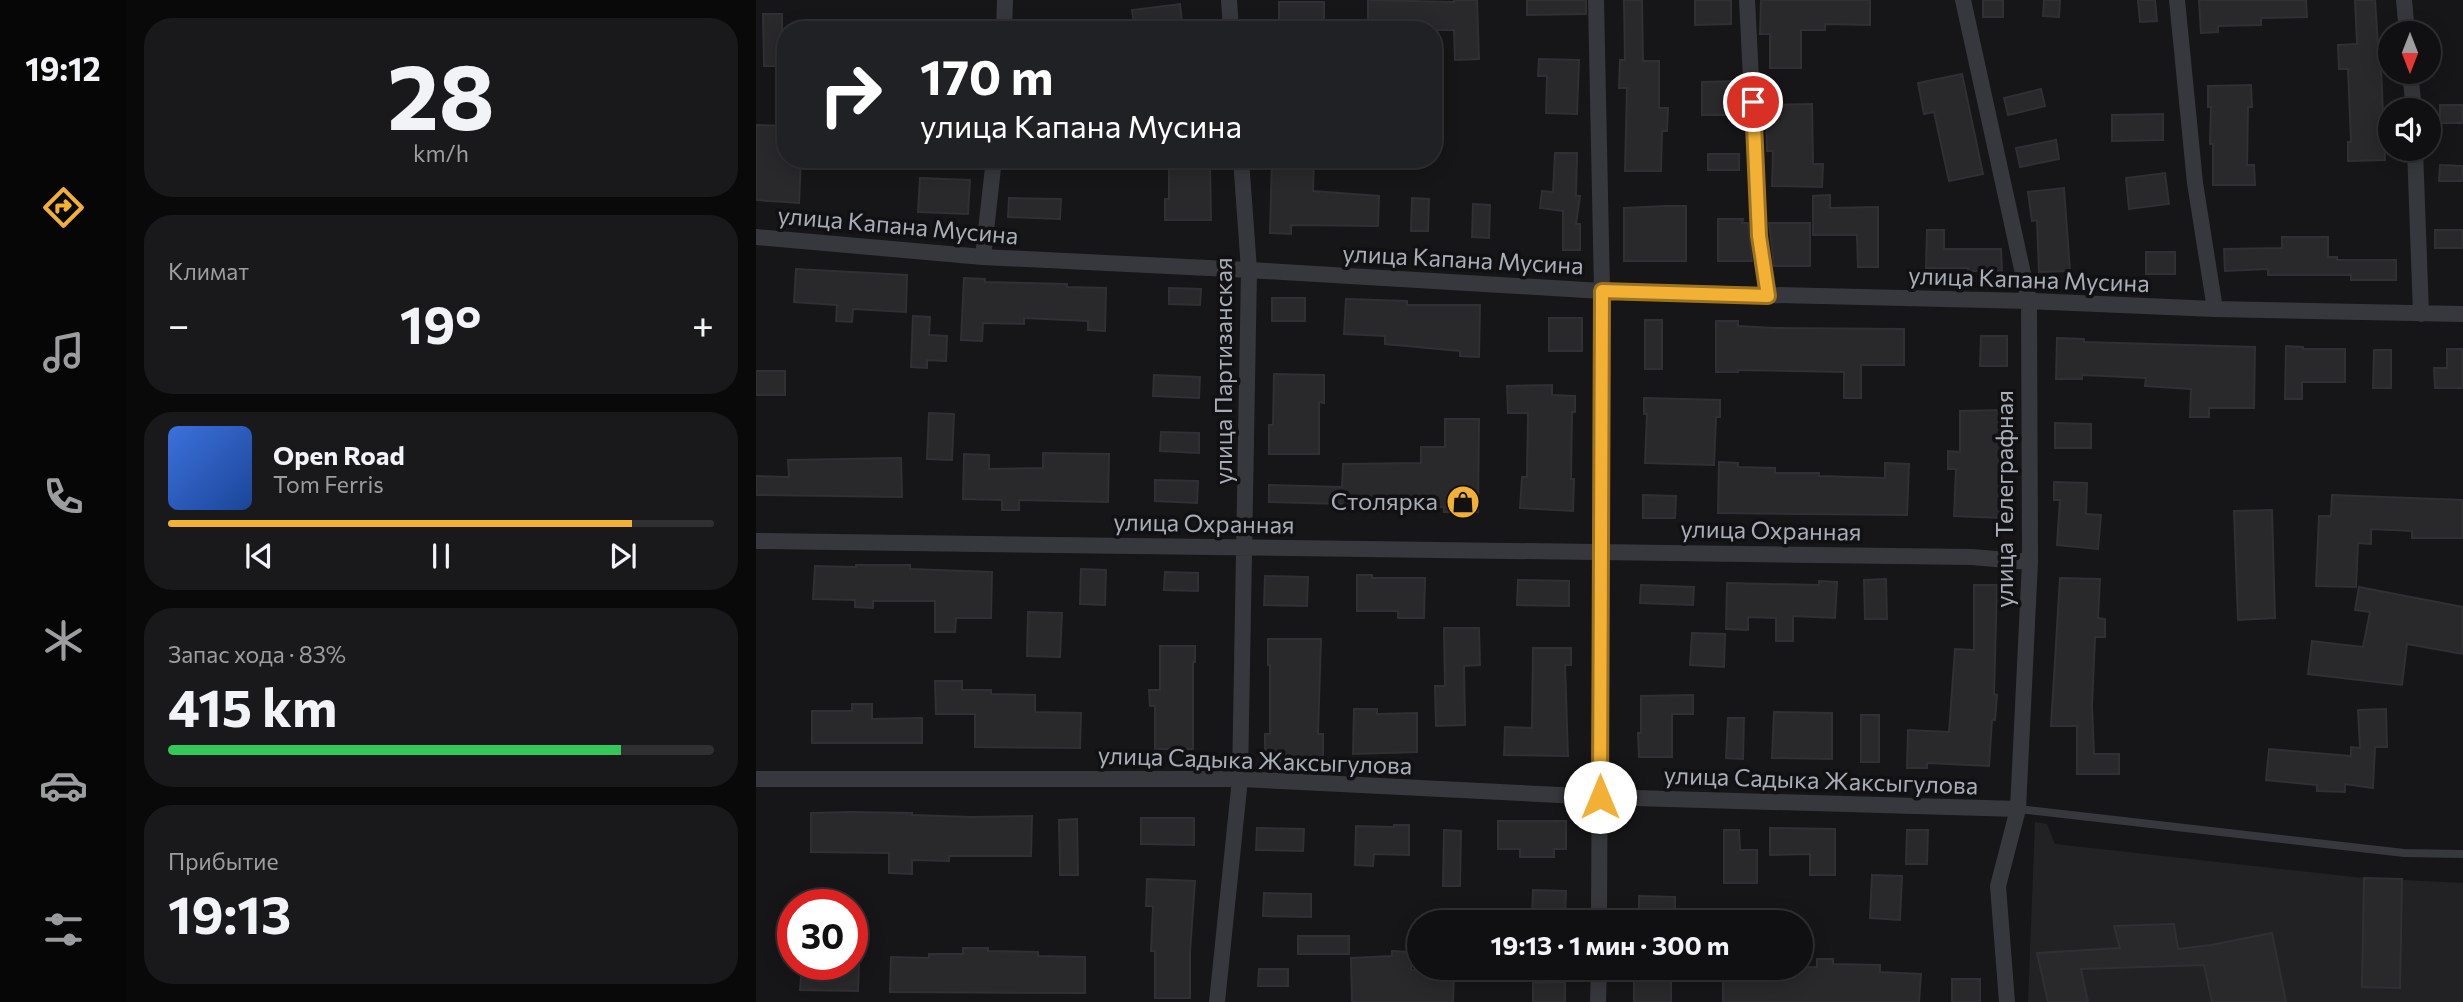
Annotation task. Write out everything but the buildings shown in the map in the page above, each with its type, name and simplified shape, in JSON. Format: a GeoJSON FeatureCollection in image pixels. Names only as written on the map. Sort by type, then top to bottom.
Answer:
{"type":"FeatureCollection","features":[{"type":"Feature","properties":{"kind":"street"},"geometry":{"type":"LineString","coordinates":[[1004,21],[1005,0]]}},
{"type":"Feature","properties":{"kind":"street"},"geometry":{"type":"LineString","coordinates":[[1229,0],[1230,21]]}},
{"type":"Feature","properties":{"kind":"street"},"geometry":{"type":"LineString","coordinates":[[1596,0],[1602,291],[1599,910]]}},
{"type":"Feature","properties":{"kind":"street"},"geometry":{"type":"LineString","coordinates":[[1746,0],[1759,236],[1768,296]]}},
{"type":"Feature","properties":{"kind":"street","name":"улица Телеграфная"},"geometry":{"type":"LineString","coordinates":[[1963,0],[2029,301],[2030,562],[2018,809],[1998,886],[2007,1002]]}},
{"type":"Feature","properties":{"kind":"street"},"geometry":{"type":"LineString","coordinates":[[2177,0],[2195,183],[2215,309]]}},
{"type":"Feature","properties":{"kind":"street"},"geometry":{"type":"LineString","coordinates":[[2404,0],[2406,21]]}},
{"type":"Feature","properties":{"kind":"street"},"geometry":{"type":"LineString","coordinates":[[2415,161],[2421,314]]}},
{"type":"Feature","properties":{"kind":"street"},"geometry":{"type":"LineString","coordinates":[[983,257],[993,168]]}},
{"type":"Feature","properties":{"kind":"street","name":"улица Партизанская"},"geometry":{"type":"LineString","coordinates":[[1217,1002],[1240,779],[1249,270],[1242,168]]}},
{"type":"Feature","properties":{"kind":"street","name":"улица Капана Мусина"},"geometry":{"type":"LineString","coordinates":[[756,237],[983,257],[1602,291],[2029,301],[2215,309],[2463,313]]}},
{"type":"Feature","properties":{"kind":"street","name":"улица Охранная"},"geometry":{"type":"LineString","coordinates":[[756,541],[1972,557],[2030,562]]}},
{"type":"Feature","properties":{"kind":"street","name":"улица Садыка Жаксыгулова"},"geometry":{"type":"LineString","coordinates":[[756,779],[1240,779],[1600,797],[2018,809]]}},
{"type":"Feature","properties":{"kind":"street"},"geometry":{"type":"LineString","coordinates":[[1598,1002],[1599,980]]}},
{"type":"Feature","properties":{"kind":"lane","name":"улица Садыка Жаксыгулова"},"geometry":{"type":"LineString","coordinates":[[2018,809],[2404,853],[2463,854]]}},
{"type":"Feature","properties":{"kind":"shaded area"},"geometry":{"type":"Polygon","coordinates":[[[2035,822],[2047,824],[2055,844],[2364,878],[2463,883],[2463,1002],[2028,1002],[2035,822]]]}},
{"type":"Feature","properties":{"kind":"place","name":"Столярка"},"geometry":{"type":"Point","coordinates":[1463,502]}},
{"type":"Feature","properties":{"kind":"route"},"geometry":{"type":"LineString","coordinates":[[1600,797],[1602,291],[1768,296],[1759,236],[1753,102]]}}]}
